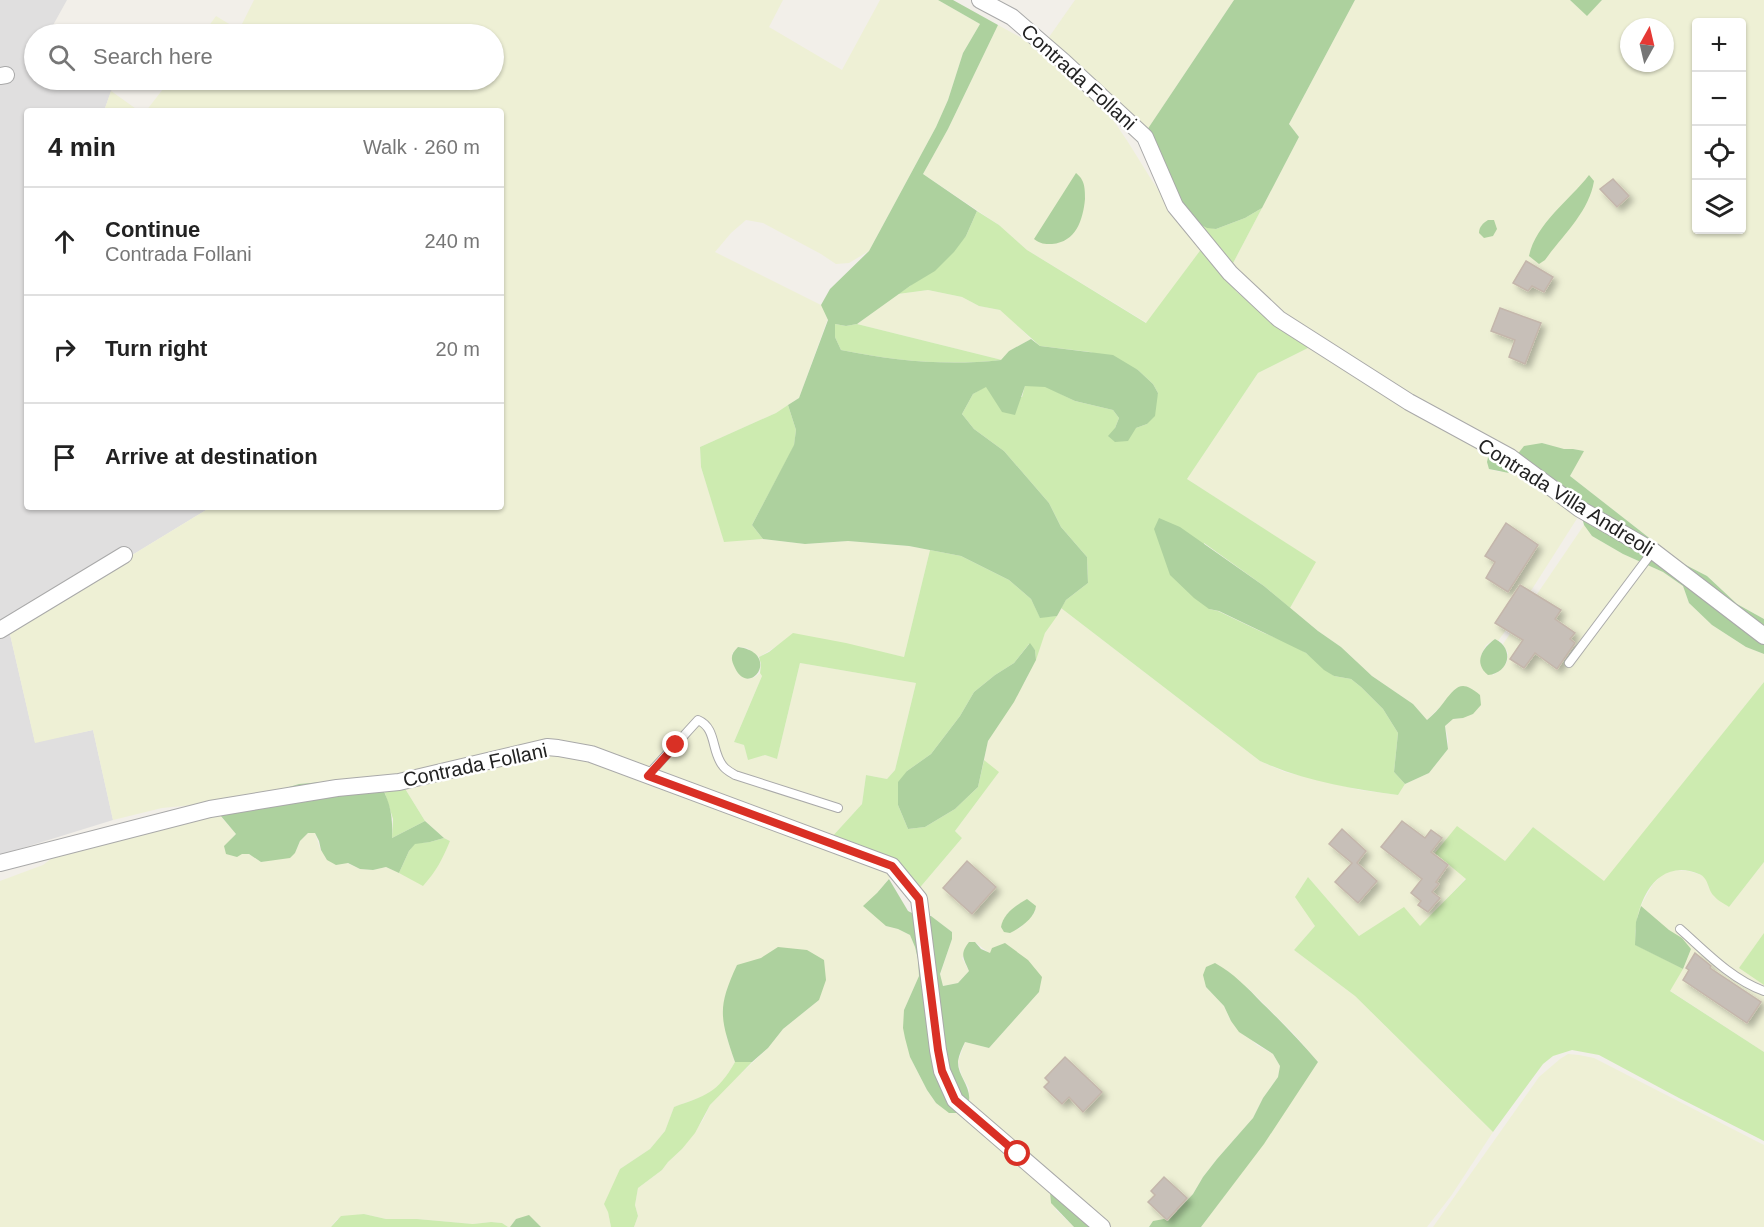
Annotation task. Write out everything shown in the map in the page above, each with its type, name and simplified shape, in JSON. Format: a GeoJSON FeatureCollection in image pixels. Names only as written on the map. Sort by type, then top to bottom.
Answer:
{"type":"FeatureCollection","features":[{"type":"Feature","properties":{"kind":"street","name":"Contrada Follani"},"geometry":{"type":"LineString","coordinates":[[980,0],[1012,17],[1145,137],[1175,206],[1230,273],[1279,319],[1360,371]]}},
{"type":"Feature","properties":{"kind":"street","name":"Contrada Villa Andreoli"},"geometry":{"type":"LineString","coordinates":[[1360,371],[1409,402],[1510,457],[1580,509],[1653,551],[1764,636]]}},
{"type":"Feature","properties":{"kind":"street"},"geometry":{"type":"LineString","coordinates":[[0,630],[124,555]]}},
{"type":"Feature","properties":{"kind":"street","name":"Contrada Follani"},"geometry":{"type":"LineString","coordinates":[[0,863],[210,809],[337,788],[399,782],[547,747],[591,754],[892,866],[919,899],[938,1050],[942,1071],[955,1100],[1102,1227]]}},
{"type":"Feature","properties":{"kind":"lane"},"geometry":{"type":"LineString","coordinates":[[1569,663],[1653,551]]}},
{"type":"Feature","properties":{"kind":"lane"},"geometry":{"type":"LineString","coordinates":[[648,776],[698,720],[710,730],[719,762],[724,769],[735,775],[838,808]]}},
{"type":"Feature","properties":{"kind":"lane"},"geometry":{"type":"LineString","coordinates":[[1680,929],[1726,970],[1753,987],[1764,991]]}},
{"type":"Feature","properties":{"kind":"shaded area"},"geometry":{"type":"Polygon","coordinates":[[[0,0],[67,0],[54,24],[24,24],[24,90],[111,90],[105,108],[24,108],[24,510],[206,510],[9,630],[35,742],[93,730],[113,820],[0,855],[0,0]]]}},
{"type":"Feature","properties":{"kind":"green space"},"geometry":{"type":"Polygon","coordinates":[[[254,0],[783,0],[769,27],[842,70],[880,0],[938,0],[980,24],[963,53],[948,100],[936,127],[869,251],[849,263],[836,264],[763,223],[746,220],[715,252],[831,310],[799,398],[776,413],[700,447],[701,467],[724,541],[763,539],[805,544],[848,541],[930,550],[904,657],[882,652],[780,644],[759,657],[747,648],[739,647],[732,654],[748,679],[760,673],[762,676],[734,742],[744,745],[748,759],[765,755],[777,759],[800,663],[916,683],[895,770],[887,779],[866,775],[862,804],[830,839],[565,744],[439,769],[299,784],[247,800],[162,808],[113,820],[93,730],[35,743],[9,630],[206,510],[504,510],[504,108],[148,108],[162,90],[504,90],[504,24],[242,24],[254,0]]]}},
{"type":"Feature","properties":{"kind":"green space"},"geometry":{"type":"Polygon","coordinates":[[[938,0],[953,0],[998,25],[948,129],[923,174],[977,211],[966,236],[935,271],[857,324],[846,326],[835,324],[835,337],[841,350],[901,360],[961,363],[1001,360],[1009,351],[1031,339],[1040,346],[1113,355],[1138,370],[1153,384],[1158,393],[1155,416],[1147,424],[1136,428],[1128,441],[1115,442],[1108,436],[1115,428],[1119,418],[1113,410],[1075,401],[1045,387],[1025,386],[1015,415],[1002,412],[986,387],[973,394],[962,414],[974,429],[1004,451],[1049,503],[1061,527],[1087,557],[1088,583],[1066,600],[1057,616],[1040,618],[1031,599],[1009,580],[961,556],[909,546],[848,541],[805,544],[763,539],[752,525],[794,445],[796,430],[788,405],[799,398],[828,320],[821,305],[830,289],[869,251],[936,127],[948,100],[963,53],[980,24],[938,0]]]}},
{"type":"Feature","properties":{"kind":"green space"},"geometry":{"type":"Polygon","coordinates":[[[1075,0],[1234,0],[1147,130],[1047,40],[1075,0]]]}},
{"type":"Feature","properties":{"kind":"green space"},"geometry":{"type":"Polygon","coordinates":[[[1234,0],[1355,0],[1289,124],[1299,137],[1262,208],[1245,218],[1216,229],[1199,224],[1177,196],[1147,130],[1234,0]]]}},
{"type":"Feature","properties":{"kind":"green space"},"geometry":{"type":"Polygon","coordinates":[[[1355,0],[1570,0],[1587,15],[1602,0],[1764,0],[1764,619],[1737,604],[1707,576],[1680,562],[1570,476],[1583,451],[1564,450],[1542,443],[1516,456],[1437,414],[1274,306],[1231,267],[1299,137],[1289,124],[1355,0]]]}},
{"type":"Feature","properties":{"kind":"green space"},"geometry":{"type":"Polygon","coordinates":[[[1570,0],[1602,0],[1587,16],[1570,0]]]}},
{"type":"Feature","properties":{"kind":"green space"},"geometry":{"type":"Polygon","coordinates":[[[216,16],[229,24],[210,24],[216,16]]]}},
{"type":"Feature","properties":{"kind":"green space"},"geometry":{"type":"Polygon","coordinates":[[[998,25],[1029,42],[1071,76],[1111,117],[1185,229],[1202,248],[1147,323],[1027,250],[999,225],[923,174],[948,129],[998,25]]]}},
{"type":"Feature","properties":{"kind":"green space"},"geometry":{"type":"Polygon","coordinates":[[[111,91],[135,108],[105,108],[111,91]]]}},
{"type":"Feature","properties":{"kind":"green space"},"geometry":{"type":"Polygon","coordinates":[[[1076,173],[1081,178],[1085,189],[1084,207],[1077,229],[1067,239],[1060,242],[1049,244],[1039,242],[1034,239],[1076,173]]]}},
{"type":"Feature","properties":{"kind":"green space"},"geometry":{"type":"Polygon","coordinates":[[[1589,175],[1594,181],[1587,203],[1545,260],[1539,264],[1529,256],[1539,233],[1546,222],[1589,175]]]}},
{"type":"Feature","properties":{"kind":"green space"},"geometry":{"type":"Polygon","coordinates":[[[1262,208],[1231,267],[1199,225],[1216,229],[1245,218],[1262,208]]]}},
{"type":"Feature","properties":{"kind":"green space"},"geometry":{"type":"Polygon","coordinates":[[[977,211],[999,225],[1027,250],[1146,323],[1202,248],[1237,292],[1310,347],[1258,373],[1187,479],[1316,562],[1290,608],[1264,586],[1204,543],[1209,609],[1293,645],[1334,676],[1351,679],[1361,687],[1383,709],[1398,733],[1394,772],[1405,784],[1398,795],[1328,783],[1294,774],[1260,761],[1061,608],[1066,600],[1088,583],[1087,557],[1061,527],[1049,503],[1004,451],[974,429],[962,414],[973,394],[986,386],[991,392],[1022,397],[1025,385],[1045,386],[1075,401],[1113,410],[1119,418],[1115,428],[1136,428],[1147,424],[1158,393],[1153,384],[1138,370],[1090,352],[1040,346],[1000,310],[979,306],[962,297],[928,290],[898,294],[966,236],[977,211]]]}},
{"type":"Feature","properties":{"kind":"green space"},"geometry":{"type":"Polygon","coordinates":[[[1488,220],[1494,220],[1497,229],[1493,236],[1484,238],[1479,231],[1488,220]]]}},
{"type":"Feature","properties":{"kind":"green space"},"geometry":{"type":"Polygon","coordinates":[[[928,290],[962,297],[979,306],[1000,310],[1031,339],[1009,351],[1002,360],[857,324],[898,294],[928,290]]]}},
{"type":"Feature","properties":{"kind":"green space"},"geometry":{"type":"Polygon","coordinates":[[[835,324],[846,326],[857,324],[1002,360],[961,363],[921,361],[841,350],[835,337],[835,324]]]}},
{"type":"Feature","properties":{"kind":"green space"},"geometry":{"type":"Polygon","coordinates":[[[1310,347],[1493,451],[1489,469],[1500,472],[1513,467],[1578,517],[1506,630],[1498,641],[1495,639],[1486,645],[1481,655],[1493,675],[1507,662],[1508,653],[1503,644],[1584,525],[1592,536],[1623,554],[1663,572],[1683,586],[1689,603],[1712,625],[1746,647],[1764,654],[1764,682],[1604,882],[1533,827],[1505,861],[1466,878],[1420,927],[1404,908],[1359,936],[1308,877],[1315,926],[1294,950],[1355,996],[1493,1132],[1451,1196],[1427,1227],[1201,1227],[1263,1144],[1318,1062],[1250,990],[1225,969],[1206,987],[1224,1006],[1231,1021],[1257,1045],[1273,1054],[1280,1066],[1278,1077],[1263,1098],[1253,1118],[1217,1159],[1193,1194],[1168,1221],[1153,1221],[1149,1227],[1110,1227],[968,1108],[969,1088],[958,1062],[965,1042],[989,1048],[1039,992],[975,942],[962,958],[969,971],[958,983],[943,986],[940,975],[952,939],[952,932],[931,916],[917,891],[962,838],[955,831],[998,773],[984,760],[988,741],[1027,678],[1045,633],[1061,608],[1260,761],[1285,772],[1360,790],[1398,795],[1405,784],[1429,773],[1448,749],[1445,726],[1453,719],[1463,718],[1444,703],[1427,720],[1413,704],[1372,676],[1341,647],[1290,608],[1315,562],[1187,479],[1258,373],[1310,347]],[[1022,902],[1007,914],[1019,929],[1035,912],[1022,902]]]}},
{"type":"Feature","properties":{"kind":"green space"},"geometry":{"type":"Polygon","coordinates":[[[788,405],[796,430],[794,446],[752,525],[763,539],[724,542],[701,467],[700,447],[776,413],[788,405]]]}},
{"type":"Feature","properties":{"kind":"green space"},"geometry":{"type":"Polygon","coordinates":[[[1542,443],[1584,451],[1570,476],[1680,562],[1707,576],[1737,604],[1764,619],[1764,654],[1746,647],[1712,625],[1689,603],[1683,586],[1663,572],[1623,554],[1592,536],[1584,525],[1581,513],[1516,456],[1524,446],[1542,443]]]}},
{"type":"Feature","properties":{"kind":"green space"},"geometry":{"type":"Polygon","coordinates":[[[1489,453],[1513,467],[1509,473],[1489,469],[1487,462],[1489,453]]]}},
{"type":"Feature","properties":{"kind":"green space"},"geometry":{"type":"Polygon","coordinates":[[[1159,518],[1180,527],[1264,586],[1341,647],[1372,676],[1413,704],[1427,720],[1460,686],[1469,687],[1480,695],[1481,705],[1473,714],[1453,719],[1445,726],[1448,749],[1429,773],[1405,784],[1394,772],[1398,733],[1383,709],[1351,679],[1334,676],[1306,653],[1219,611],[1209,609],[1194,598],[1170,575],[1154,529],[1159,518]]]}},
{"type":"Feature","properties":{"kind":"green space"},"geometry":{"type":"Polygon","coordinates":[[[930,550],[961,556],[1009,580],[1031,599],[1040,617],[1057,616],[1045,633],[1036,660],[1035,650],[1029,644],[1014,663],[974,692],[960,716],[931,754],[907,771],[898,805],[908,829],[925,827],[955,809],[978,787],[984,760],[999,772],[955,831],[962,838],[917,891],[908,882],[830,839],[862,804],[866,775],[887,779],[895,770],[916,683],[800,663],[777,759],[765,755],[748,760],[744,745],[734,742],[762,676],[759,657],[793,633],[904,657],[930,550]]]}},
{"type":"Feature","properties":{"kind":"green space"},"geometry":{"type":"Polygon","coordinates":[[[1495,639],[1505,649],[1507,660],[1501,670],[1488,675],[1483,670],[1480,661],[1483,651],[1495,639]]]}},
{"type":"Feature","properties":{"kind":"green space"},"geometry":{"type":"Polygon","coordinates":[[[1030,643],[1035,650],[1036,660],[1014,702],[988,741],[978,787],[955,809],[925,827],[908,829],[898,805],[898,782],[907,771],[931,754],[960,716],[974,692],[1014,663],[1030,643]]]}},
{"type":"Feature","properties":{"kind":"green space"},"geometry":{"type":"Polygon","coordinates":[[[738,647],[751,651],[758,657],[759,671],[754,677],[748,679],[741,676],[735,668],[732,656],[738,647]]]}},
{"type":"Feature","properties":{"kind":"green space"},"geometry":{"type":"Polygon","coordinates":[[[1764,682],[1764,862],[1729,907],[1714,896],[1706,881],[1699,874],[1683,870],[1670,872],[1658,879],[1642,902],[1638,916],[1636,945],[1683,969],[1670,991],[1764,1052],[1764,1141],[1599,1055],[1572,1050],[1553,1056],[1543,1064],[1493,1132],[1355,996],[1294,950],[1315,926],[1295,897],[1308,877],[1359,936],[1404,907],[1420,926],[1466,879],[1435,853],[1457,826],[1505,861],[1533,827],[1604,881],[1764,682]]]}},
{"type":"Feature","properties":{"kind":"green space"},"geometry":{"type":"Polygon","coordinates":[[[557,751],[893,874],[877,893],[886,926],[910,935],[918,959],[919,976],[904,1010],[910,1057],[936,1103],[964,1113],[1052,1184],[1056,1210],[1074,1227],[634,1227],[638,1216],[635,1205],[638,1188],[662,1170],[682,1149],[703,1120],[710,1105],[768,1048],[783,1029],[819,1000],[726,1035],[735,1062],[727,1077],[718,1087],[704,1096],[674,1107],[665,1131],[650,1149],[620,1169],[608,1212],[611,1227],[541,1227],[533,1219],[516,1219],[508,1227],[502,1223],[491,1222],[473,1224],[386,1219],[364,1214],[337,1219],[331,1227],[0,1227],[0,881],[43,865],[65,848],[217,812],[236,834],[231,839],[242,854],[249,854],[261,862],[295,853],[300,841],[308,833],[315,833],[321,851],[360,869],[373,870],[386,867],[423,885],[450,841],[425,821],[404,787],[557,751]]]}},
{"type":"Feature","properties":{"kind":"green space"},"geometry":{"type":"Polygon","coordinates":[[[356,779],[378,780],[390,808],[392,838],[425,821],[444,838],[415,844],[409,851],[399,873],[386,867],[373,870],[360,869],[348,863],[336,865],[327,860],[315,833],[308,833],[300,841],[290,858],[261,862],[249,854],[237,857],[226,854],[224,846],[236,834],[215,809],[299,784],[356,779]]]}},
{"type":"Feature","properties":{"kind":"green space"},"geometry":{"type":"Polygon","coordinates":[[[404,787],[425,821],[392,838],[393,819],[384,790],[404,787]]]}},
{"type":"Feature","properties":{"kind":"green space"},"geometry":{"type":"Polygon","coordinates":[[[444,838],[450,841],[447,848],[436,870],[423,886],[399,873],[415,843],[444,838]]]}},
{"type":"Feature","properties":{"kind":"green space"},"geometry":{"type":"Polygon","coordinates":[[[1764,862],[1764,1052],[1669,990],[1637,914],[1653,884],[1663,874],[1674,870],[1702,875],[1707,880],[1708,886],[1729,907],[1764,862]]]}},
{"type":"Feature","properties":{"kind":"green space"},"geometry":{"type":"Polygon","coordinates":[[[889,879],[908,911],[918,916],[931,916],[952,932],[952,939],[940,974],[943,986],[958,983],[969,971],[963,953],[969,942],[975,942],[981,949],[990,953],[992,948],[1005,943],[1028,960],[1042,977],[1039,992],[989,1048],[965,1042],[958,1061],[969,1098],[964,1113],[949,1113],[936,1103],[910,1057],[903,1028],[904,1010],[919,976],[915,947],[910,935],[886,926],[863,906],[889,879]]]}},
{"type":"Feature","properties":{"kind":"green space"},"geometry":{"type":"Polygon","coordinates":[[[1027,899],[1036,906],[1033,915],[1014,931],[1004,932],[1001,927],[1004,918],[1014,907],[1027,899]]]}},
{"type":"Feature","properties":{"kind":"green space"},"geometry":{"type":"Polygon","coordinates":[[[1641,906],[1682,938],[1691,949],[1683,969],[1635,945],[1636,922],[1641,906]]]}},
{"type":"Feature","properties":{"kind":"green space"},"geometry":{"type":"Polygon","coordinates":[[[1764,933],[1764,985],[1739,968],[1764,933]]]}},
{"type":"Feature","properties":{"kind":"green space"},"geometry":{"type":"Polygon","coordinates":[[[778,947],[807,950],[824,960],[826,980],[819,1000],[783,1029],[768,1048],[752,1062],[735,1062],[724,1023],[726,992],[737,965],[761,958],[778,947]]]}},
{"type":"Feature","properties":{"kind":"green space"},"geometry":{"type":"Polygon","coordinates":[[[1215,963],[1246,986],[1318,1062],[1264,1144],[1201,1227],[1149,1227],[1153,1221],[1164,1219],[1168,1221],[1193,1194],[1217,1159],[1253,1118],[1263,1098],[1278,1077],[1280,1066],[1273,1054],[1239,1032],[1224,1006],[1206,987],[1203,975],[1206,967],[1215,963]]]}},
{"type":"Feature","properties":{"kind":"green space"},"geometry":{"type":"Polygon","coordinates":[[[1568,1054],[1594,1058],[1764,1145],[1764,1227],[1433,1227],[1539,1077],[1568,1054]]]}},
{"type":"Feature","properties":{"kind":"green space"},"geometry":{"type":"Polygon","coordinates":[[[735,1062],[752,1062],[710,1105],[695,1133],[682,1149],[662,1170],[638,1188],[635,1205],[638,1216],[634,1227],[611,1227],[604,1204],[620,1169],[650,1149],[665,1131],[674,1107],[710,1092],[729,1073],[735,1062]]]}},
{"type":"Feature","properties":{"kind":"green space"},"geometry":{"type":"Polygon","coordinates":[[[1050,1192],[1097,1227],[1074,1227],[1051,1203],[1050,1192]]]}},
{"type":"Feature","properties":{"kind":"green space"},"geometry":{"type":"Polygon","coordinates":[[[364,1214],[386,1219],[473,1224],[491,1222],[502,1223],[508,1227],[331,1227],[341,1216],[364,1214]]]}},
{"type":"Feature","properties":{"kind":"green space"},"geometry":{"type":"Polygon","coordinates":[[[529,1215],[541,1227],[510,1227],[516,1219],[529,1215]]]}},
{"type":"Feature","properties":{"kind":"building"},"geometry":{"type":"Polygon","coordinates":[[[1613,179],[1629,196],[1617,207],[1600,189],[1613,179]]]}},
{"type":"Feature","properties":{"kind":"building"},"geometry":{"type":"Polygon","coordinates":[[[1526,261],[1553,277],[1544,292],[1532,286],[1528,291],[1513,283],[1526,261]]]}},
{"type":"Feature","properties":{"kind":"building"},"geometry":{"type":"Polygon","coordinates":[[[1500,308],[1541,323],[1525,364],[1509,357],[1515,340],[1491,331],[1500,308]]]}},
{"type":"Feature","properties":{"kind":"building"},"geometry":{"type":"Polygon","coordinates":[[[1506,523],[1538,545],[1508,592],[1486,578],[1495,562],[1485,556],[1506,523]]]}},
{"type":"Feature","properties":{"kind":"building"},"geometry":{"type":"Polygon","coordinates":[[[1520,585],[1561,610],[1555,619],[1575,633],[1570,639],[1575,643],[1557,669],[1535,653],[1524,668],[1510,659],[1523,640],[1495,623],[1520,585]]]}},
{"type":"Feature","properties":{"kind":"building"},"geometry":{"type":"Polygon","coordinates":[[[1402,821],[1425,838],[1431,830],[1442,838],[1431,852],[1448,865],[1436,882],[1439,884],[1432,892],[1440,898],[1428,912],[1418,905],[1421,901],[1411,893],[1422,879],[1381,847],[1402,821]]]}},
{"type":"Feature","properties":{"kind":"building"},"geometry":{"type":"Polygon","coordinates":[[[1342,829],[1366,851],[1357,863],[1377,881],[1358,903],[1335,882],[1352,863],[1329,844],[1342,829]]]}},
{"type":"Feature","properties":{"kind":"building"},"geometry":{"type":"Polygon","coordinates":[[[967,861],[996,887],[972,914],[943,888],[967,861]]]}},
{"type":"Feature","properties":{"kind":"building"},"geometry":{"type":"Polygon","coordinates":[[[1695,953],[1711,966],[1710,968],[1761,1002],[1747,1023],[1683,980],[1689,970],[1686,968],[1695,953]]]}},
{"type":"Feature","properties":{"kind":"building"},"geometry":{"type":"Polygon","coordinates":[[[1065,1057],[1102,1092],[1083,1112],[1069,1097],[1062,1104],[1044,1087],[1049,1082],[1045,1078],[1065,1057]]]}},
{"type":"Feature","properties":{"kind":"building"},"geometry":{"type":"Polygon","coordinates":[[[1164,1177],[1187,1198],[1167,1220],[1148,1202],[1155,1195],[1151,1191],[1164,1177]]]}},
{"type":"Feature","properties":{"kind":"route"},"geometry":{"type":"LineString","coordinates":[[676,745],[648,776],[892,866],[919,899],[942,1071],[955,1100],[1018,1154]]}}]}
